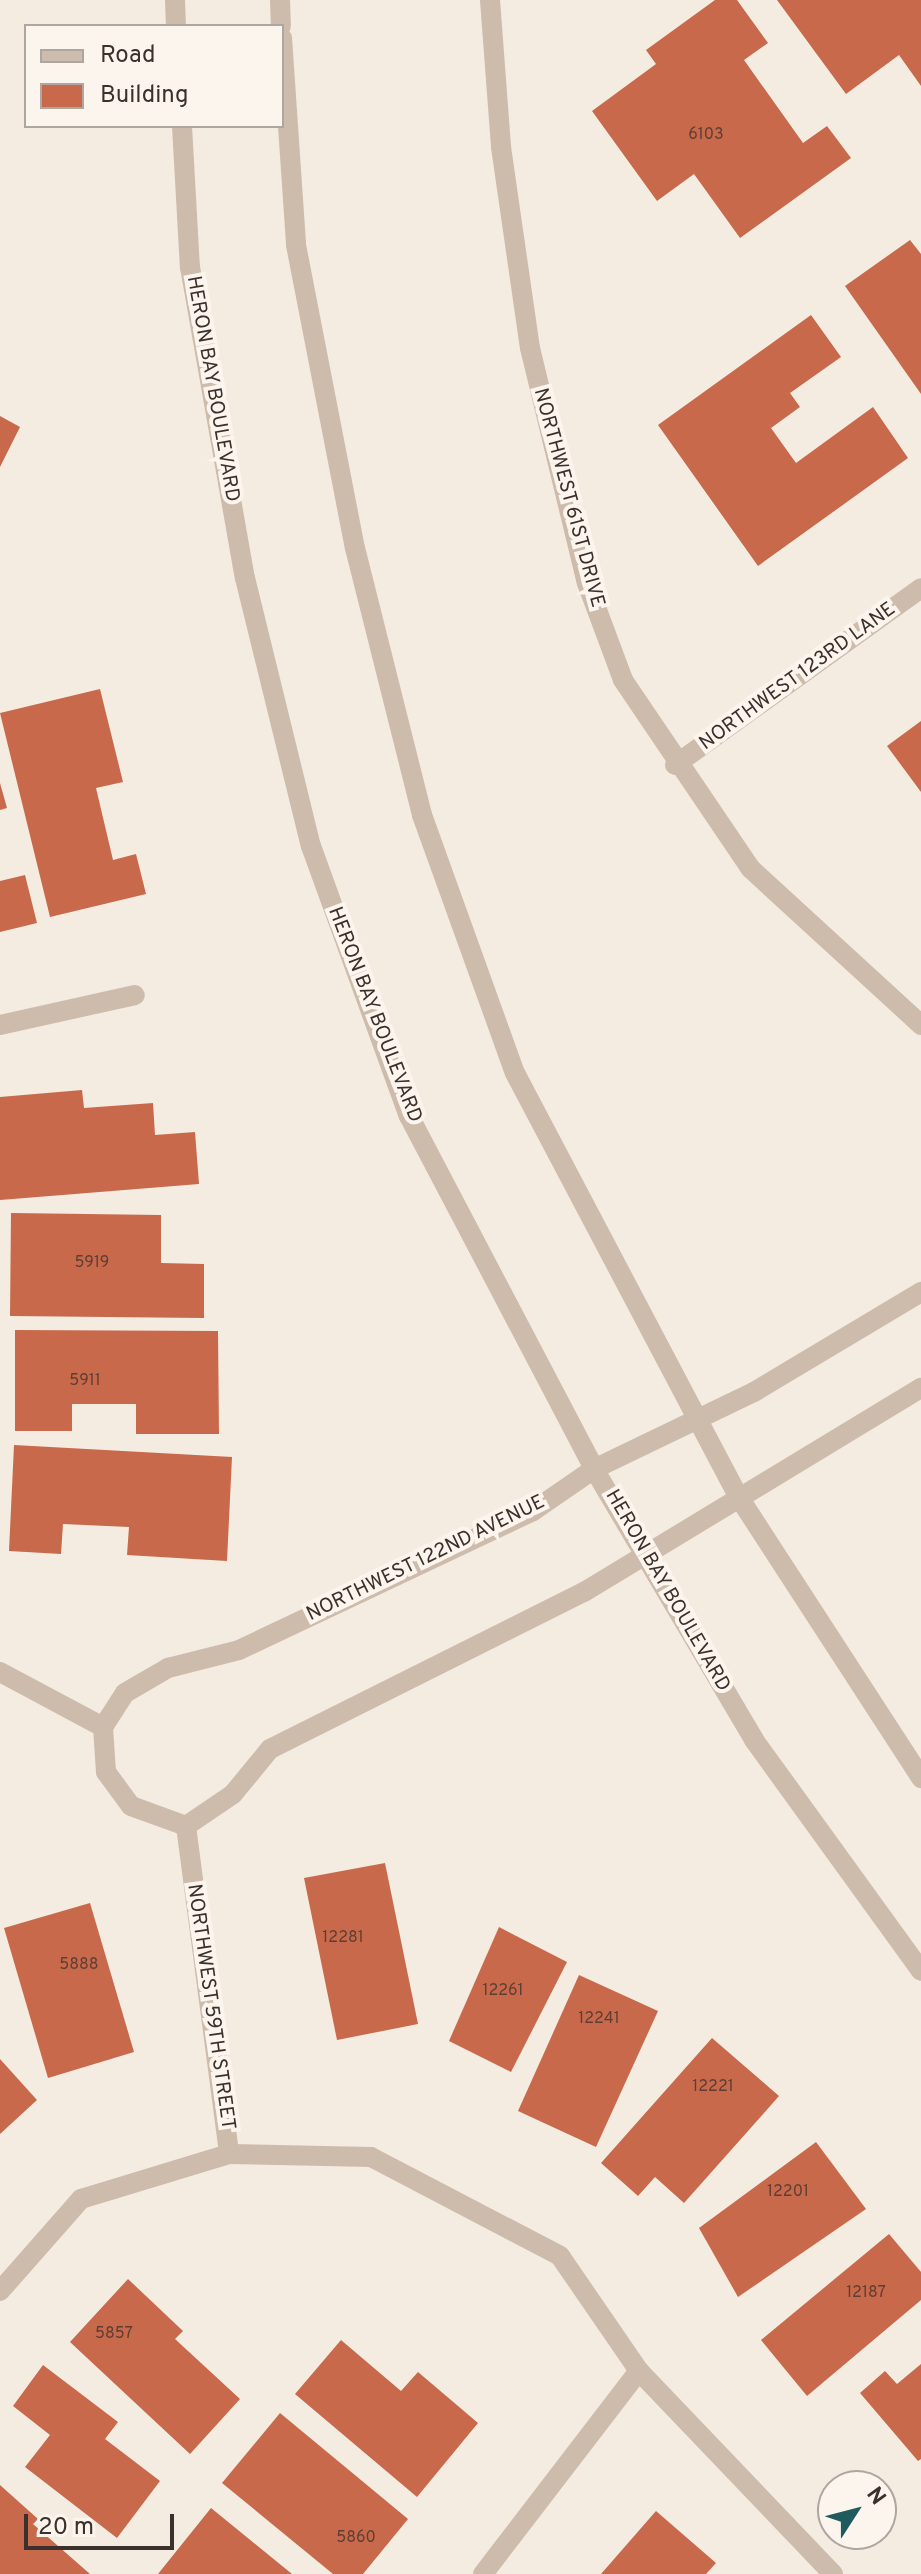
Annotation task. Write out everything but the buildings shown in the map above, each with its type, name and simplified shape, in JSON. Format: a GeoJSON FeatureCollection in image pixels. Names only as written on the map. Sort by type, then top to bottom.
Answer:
{"type":"FeatureCollection","features":[{"type":"Feature","properties":{"kind":"street"},"geometry":{"type":"LineString","coordinates":[[175,0],[176,24]]}},
{"type":"Feature","properties":{"kind":"street"},"geometry":{"type":"LineString","coordinates":[[280,0],[281,24]]}},
{"type":"Feature","properties":{"kind":"street","name":"NORTHWEST 61ST DRIVE"},"geometry":{"type":"LineString","coordinates":[[490,0],[501,147],[530,348],[587,583],[623,680],[675,765],[751,869],[921,1025]]}},
{"type":"Feature","properties":{"kind":"street"},"geometry":{"type":"LineString","coordinates":[[284,68],[296,245],[355,548],[422,815],[515,1073],[740,1499],[921,1778]]}},
{"type":"Feature","properties":{"kind":"street","name":"HERON BAY BOULEVARD"},"geometry":{"type":"LineString","coordinates":[[182,128],[190,267],[242,563],[311,846],[409,1116],[594,1469],[754,1740],[921,1971]]}},
{"type":"Feature","properties":{"kind":"street","name":"NORTHWEST 123RD LANE"},"geometry":{"type":"LineString","coordinates":[[675,765],[921,588]]}},
{"type":"Feature","properties":{"kind":"street"},"geometry":{"type":"LineString","coordinates":[[0,1025],[135,995]]}},
{"type":"Feature","properties":{"kind":"street","name":"NORTHWEST 122ND AVENUE"},"geometry":{"type":"LineString","coordinates":[[103,1727],[125,1693],[168,1668],[239,1650],[533,1511],[594,1469],[698,1420],[921,1292]]}},
{"type":"Feature","properties":{"kind":"street"},"geometry":{"type":"LineString","coordinates":[[0,1672],[103,1727],[106,1772],[131,1806],[186,1826],[233,1794],[270,1749],[647,1556],[921,1388]]}},
{"type":"Feature","properties":{"kind":"street","name":"NORTHWEST 59TH STREET"},"geometry":{"type":"LineString","coordinates":[[186,1826],[229,2154],[371,2157],[560,2256],[639,2371],[833,2574]]}},
{"type":"Feature","properties":{"kind":"street"},"geometry":{"type":"LineString","coordinates":[[0,2291],[81,2199],[229,2154]]}},
{"type":"Feature","properties":{"kind":"street"},"geometry":{"type":"LineString","coordinates":[[483,2574],[639,2371]]}}]}
